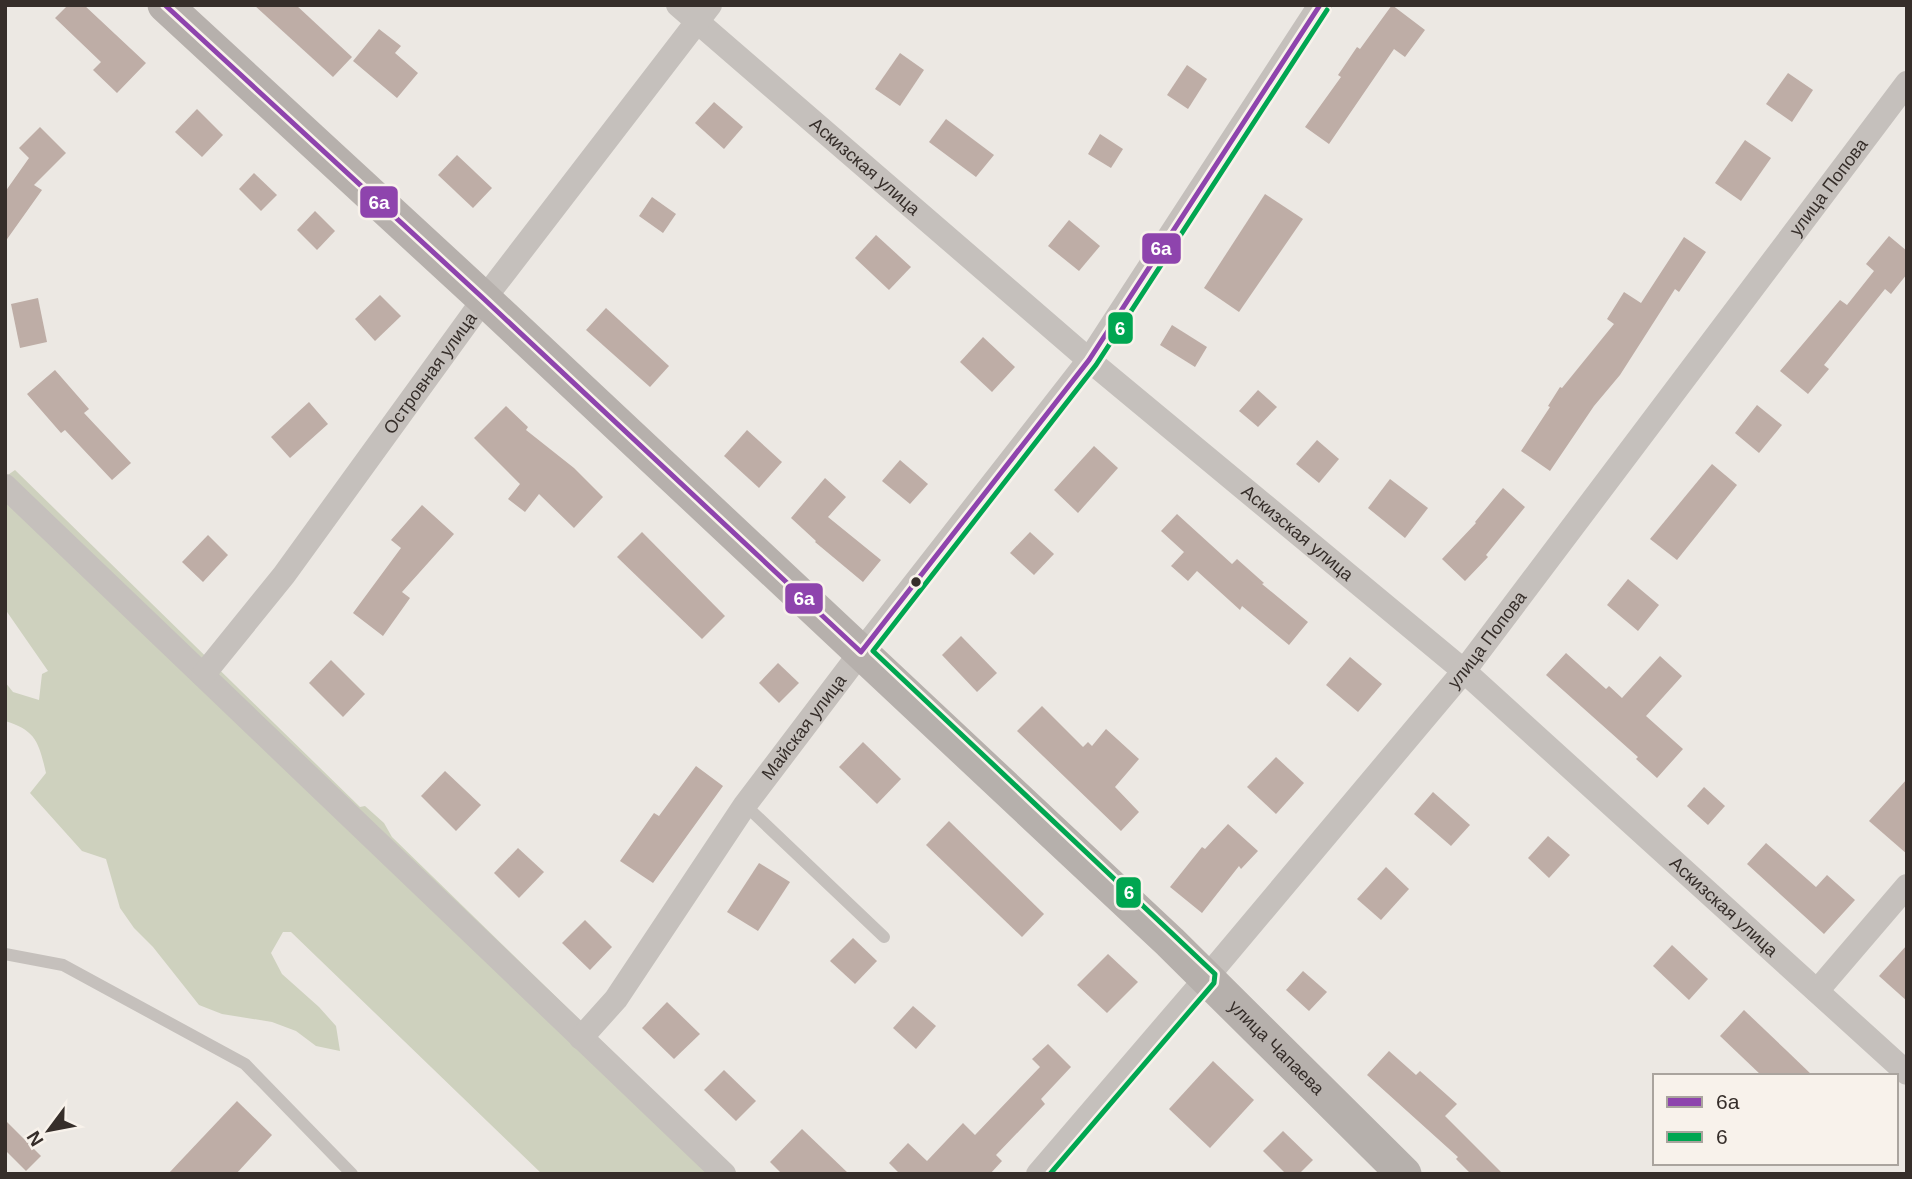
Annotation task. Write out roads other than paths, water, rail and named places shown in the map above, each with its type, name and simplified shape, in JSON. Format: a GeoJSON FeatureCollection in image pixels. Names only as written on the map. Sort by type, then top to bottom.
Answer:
{"type":"FeatureCollection","features":[{"type":"Feature","properties":{"kind":"street","name":"улица Чапаева"},"geometry":{"type":"LineString","coordinates":[[166,5],[484,299],[1207,977],[1404,1174]]}},
{"type":"Feature","properties":{"kind":"street","name":"Аскизская улица"},"geometry":{"type":"LineString","coordinates":[[678,5],[704,14],[1089,360],[1464,671],[1907,1073]]}},
{"type":"Feature","properties":{"kind":"street","name":"Майская улица"},"geometry":{"type":"LineString","coordinates":[[581,1038],[616,999],[745,805],[1089,360],[1320,5]]}},
{"type":"Feature","properties":{"kind":"street","name":"Островная улица"},"geometry":{"type":"LineString","coordinates":[[203,675],[284,575],[484,299],[704,14]]}},
{"type":"Feature","properties":{"kind":"street","name":"улица Попова"},"geometry":{"type":"LineString","coordinates":[[1038,1174],[1464,671],[1907,83]]}},
{"type":"Feature","properties":{"kind":"street"},"geometry":{"type":"LineString","coordinates":[[5,486],[724,1174]]}},
{"type":"Feature","properties":{"kind":"street"},"geometry":{"type":"LineString","coordinates":[[1817,991],[1907,887]]}},
{"type":"Feature","properties":{"kind":"lane"},"geometry":{"type":"LineString","coordinates":[[745,805],[884,937]]}},
{"type":"Feature","properties":{"kind":"lane"},"geometry":{"type":"LineString","coordinates":[[5,954],[63,965],[245,1064],[352,1174]]}}]}
